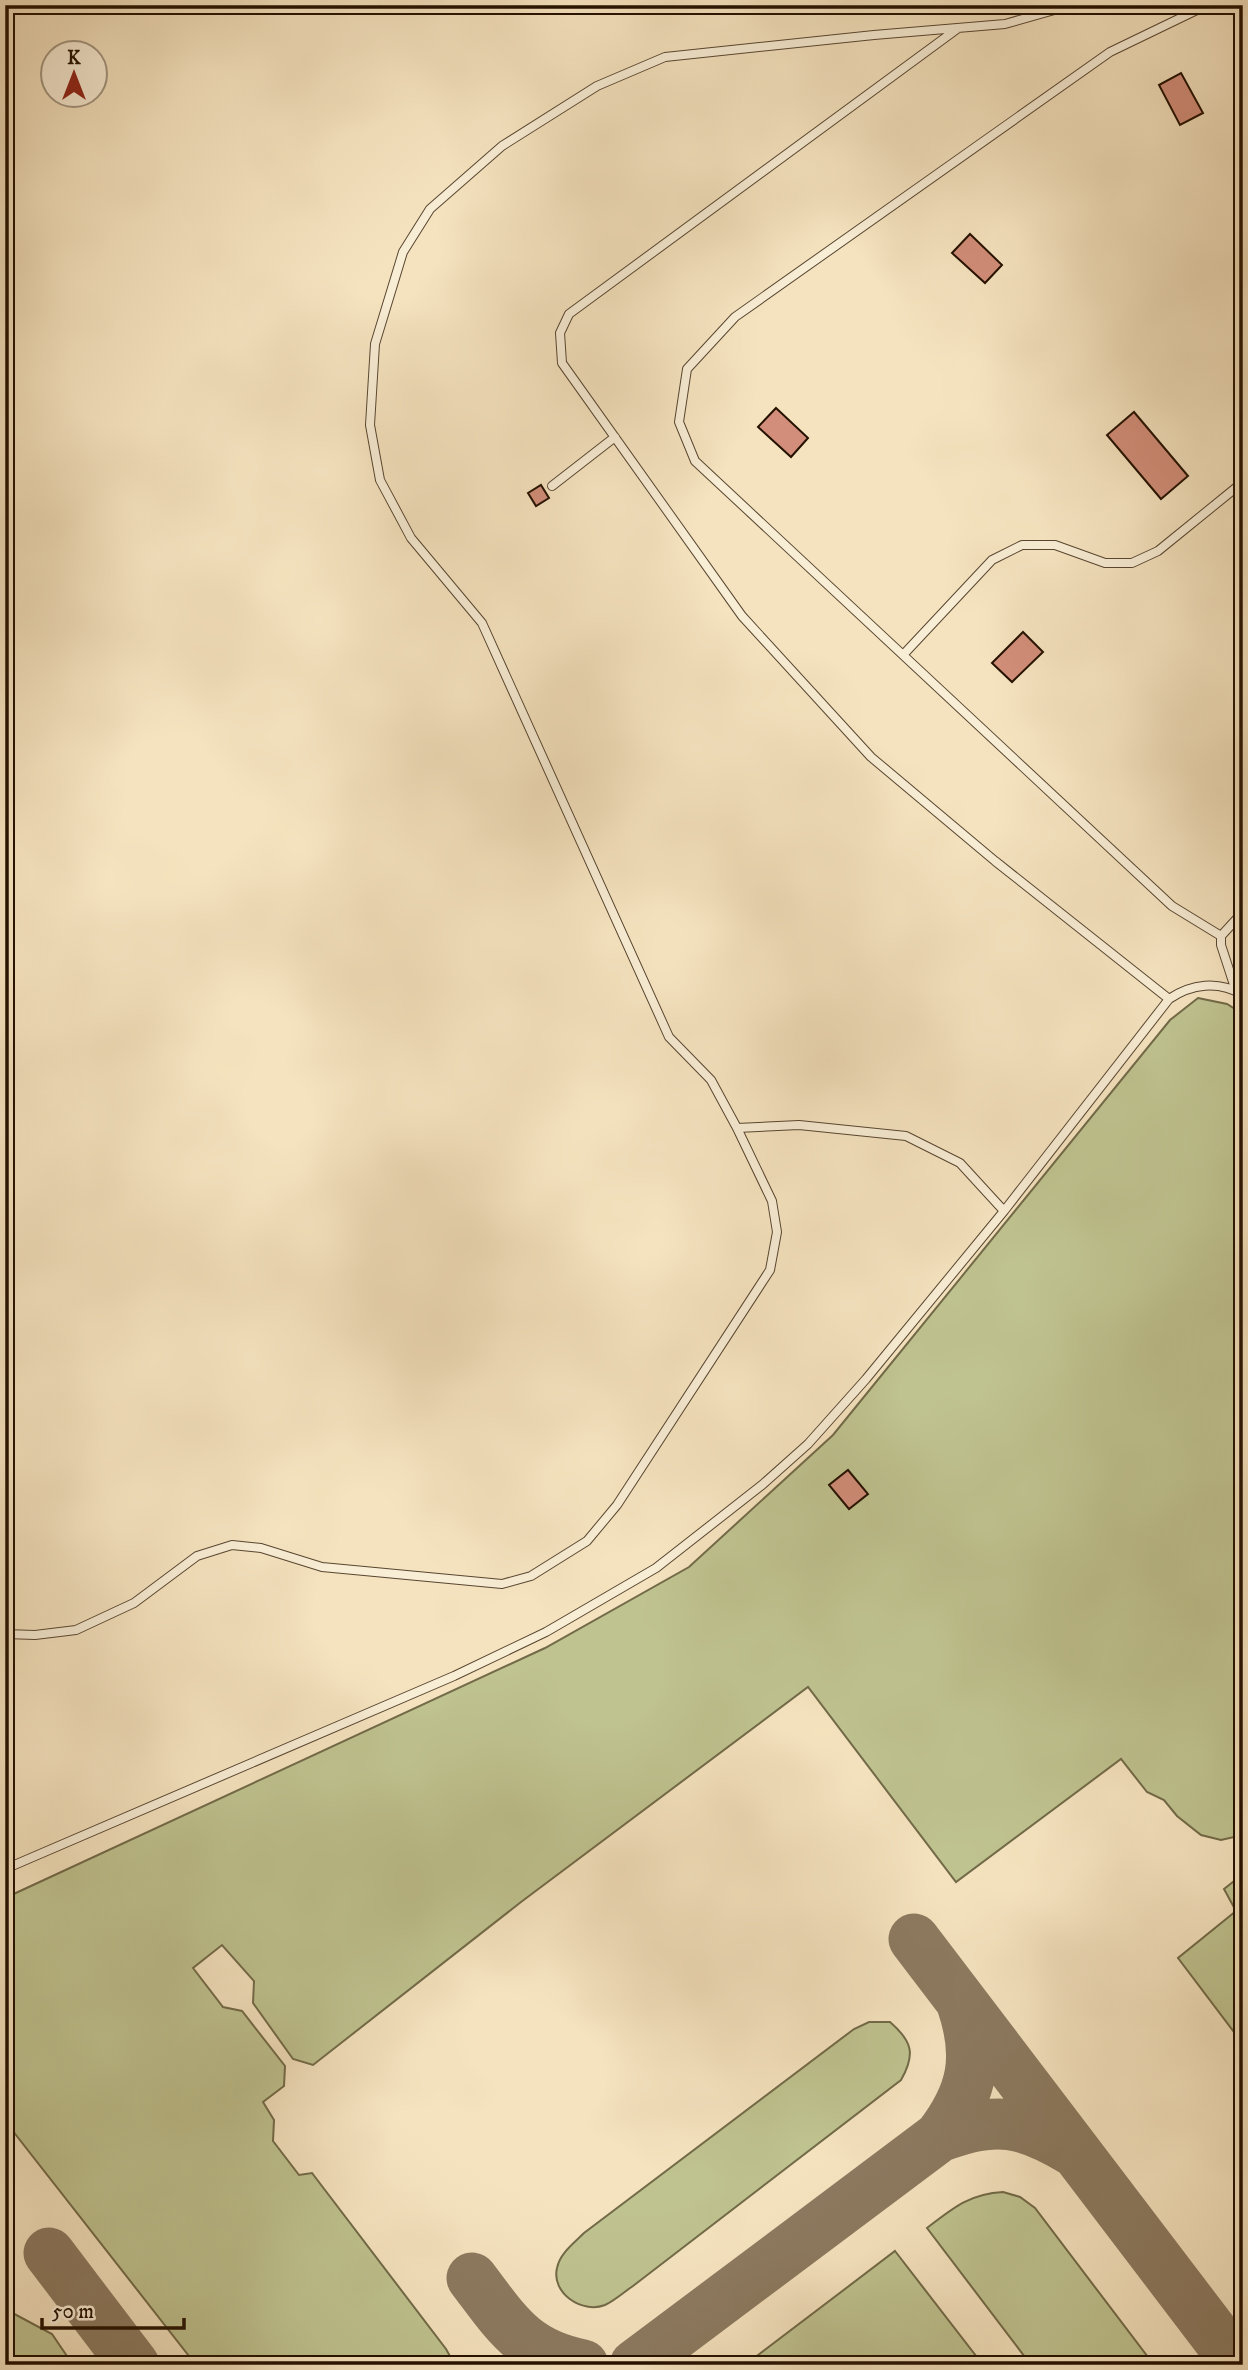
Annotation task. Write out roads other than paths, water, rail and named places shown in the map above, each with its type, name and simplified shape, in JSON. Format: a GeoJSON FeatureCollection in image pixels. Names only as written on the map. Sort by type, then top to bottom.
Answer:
{"type":"FeatureCollection","features":[{"type":"Feature","properties":{"kind":"lane"},"geometry":{"type":"LineString","coordinates":[[5,1634],[35,1635],[76,1630],[134,1603],[197,1556],[232,1545],[261,1548],[322,1567],[502,1584],[531,1576],[587,1541],[617,1505],[770,1270],[776,1232],[772,1201],[711,1080],[669,1037],[482,623],[411,538],[380,480],[370,425],[375,344],[403,252],[430,209],[502,146],[597,86],[665,57],[1005,24],[1072,5]]}},
{"type":"Feature","properties":{"kind":"lane"},"geometry":{"type":"LineString","coordinates":[[1213,5],[1110,52],[735,317],[687,369],[679,422],[695,461],[1172,906],[1221,936]]}},
{"type":"Feature","properties":{"kind":"lane"},"geometry":{"type":"LineString","coordinates":[[960,27],[569,314],[560,333],[562,363],[742,616],[871,757],[995,861],[1169,999]]}},
{"type":"Feature","properties":{"kind":"lane"},"geometry":{"type":"LineString","coordinates":[[552,486],[615,437]]}},
{"type":"Feature","properties":{"kind":"lane"},"geometry":{"type":"LineString","coordinates":[[903,655],[992,560],[1022,545],[1055,545],[1105,563],[1132,563],[1158,551],[1243,482]]}},
{"type":"Feature","properties":{"kind":"lane"},"geometry":{"type":"LineString","coordinates":[[1239,993],[1221,945],[1221,936],[1243,912]]}},
{"type":"Feature","properties":{"kind":"lane"},"geometry":{"type":"LineString","coordinates":[[5,1869],[454,1676],[546,1632],[656,1568],[744,1500],[808,1444],[866,1379],[1004,1211],[1169,999],[1182,990],[1205,984],[1239,993]]}},
{"type":"Feature","properties":{"kind":"lane"},"geometry":{"type":"LineString","coordinates":[[737,1128],[799,1125],[906,1136],[960,1163],[1004,1211]]}}]}
